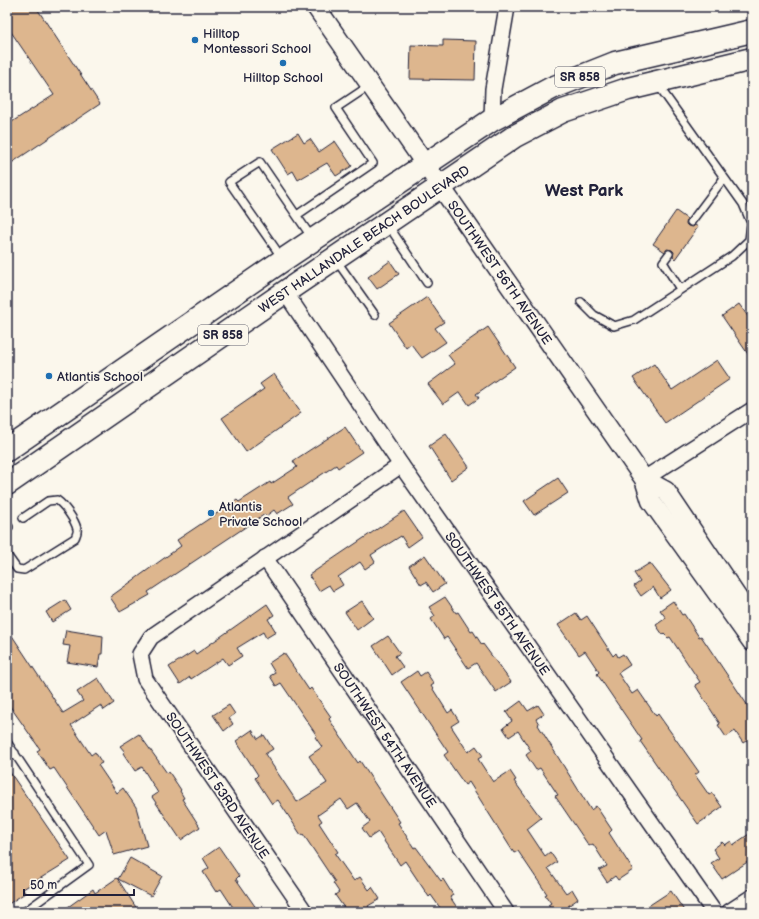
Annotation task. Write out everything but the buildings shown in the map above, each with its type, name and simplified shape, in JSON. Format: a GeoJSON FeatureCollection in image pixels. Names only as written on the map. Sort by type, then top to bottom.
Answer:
{"type":"FeatureCollection","features":[{"type":"Feature","properties":{"kind":"main road","name":"WEST HALLANDALE BEACH BOULEVARD"},"geometry":{"type":"LineString","coordinates":[[7,450],[424,164],[492,120],[552,88],[615,63],[752,31]]}},
{"type":"Feature","properties":{"kind":"main road","name":"WEST HALLANDALE BEACH BOULEVARD"},"geometry":{"type":"LineString","coordinates":[[7,484],[285,292],[515,136],[564,111],[628,89],[750,58]]}},
{"type":"Feature","properties":{"kind":"street","name":"SOUTHWEST 56TH AVENUE"},"geometry":{"type":"LineString","coordinates":[[316,7],[644,479],[651,501],[752,642]]}},
{"type":"Feature","properties":{"kind":"street"},"geometry":{"type":"LineString","coordinates":[[492,120],[493,89],[507,7]]}},
{"type":"Feature","properties":{"kind":"street","name":"SOUTHWEST 55TH AVENUE"},"geometry":{"type":"LineString","coordinates":[[285,292],[401,465],[714,912]]}},
{"type":"Feature","properties":{"kind":"street"},"geometry":{"type":"LineString","coordinates":[[644,479],[752,410]]}},
{"type":"Feature","properties":{"kind":"street"},"geometry":{"type":"LineString","coordinates":[[265,558],[401,465]]}},
{"type":"Feature","properties":{"kind":"street","name":"SOUTHWEST 56TH AVENUE"},"geometry":{"type":"LineString","coordinates":[[644,479],[666,491],[752,619]]}},
{"type":"Feature","properties":{"kind":"street","name":"SOUTHWEST 53RD AVENUE"},"geometry":{"type":"LineString","coordinates":[[265,558],[151,637],[140,654],[145,679],[305,912]]}},
{"type":"Feature","properties":{"kind":"street","name":"SOUTHWEST 54TH AVENUE"},"geometry":{"type":"LineString","coordinates":[[265,558],[506,912]]}},
{"type":"Feature","properties":{"kind":"street"},"geometry":{"type":"LineString","coordinates":[[729,912],[752,897]]}},
{"type":"Feature","properties":{"kind":"lane"},"geometry":{"type":"LineString","coordinates":[[580,302],[594,315],[614,326],[634,320],[732,256],[749,240],[751,223],[743,204],[656,82]]}},
{"type":"Feature","properties":{"kind":"lane"},"geometry":{"type":"LineString","coordinates":[[297,215],[373,164],[336,108],[370,86]]}},
{"type":"Feature","properties":{"kind":"lane"},"geometry":{"type":"LineString","coordinates":[[283,260],[229,182],[260,162],[313,240]]}},
{"type":"Feature","properties":{"kind":"lane"},"geometry":{"type":"LineString","coordinates":[[691,222],[724,178]]}},
{"type":"Feature","properties":{"kind":"lane"},"geometry":{"type":"LineString","coordinates":[[387,223],[427,283]]}},
{"type":"Feature","properties":{"kind":"lane"},"geometry":{"type":"LineString","coordinates":[[669,254],[663,262],[680,289]]}},
{"type":"Feature","properties":{"kind":"lane"},"geometry":{"type":"LineString","coordinates":[[335,258],[375,315]]}},
{"type":"Feature","properties":{"kind":"lane"},"geometry":{"type":"LineString","coordinates":[[7,555],[17,569],[24,570],[74,538],[77,532],[77,528],[62,503],[57,500],[48,501],[23,518]]}},
{"type":"Feature","properties":{"kind":"lane"},"geometry":{"type":"LineString","coordinates":[[7,742],[89,865],[24,912]]}},
{"type":"Feature","properties":{"kind":"lane"},"geometry":{"type":"LineString","coordinates":[[7,758],[15,753]]}},
{"type":"Feature","properties":{"kind":"place","name":"Hilltop Montessori School"},"geometry":{"type":"Point","coordinates":[195,40]}},
{"type":"Feature","properties":{"kind":"place","name":"Hilltop School"},"geometry":{"type":"Point","coordinates":[283,63]}},
{"type":"Feature","properties":{"kind":"place","name":"Atlantis School"},"geometry":{"type":"Point","coordinates":[49,376]}},
{"type":"Feature","properties":{"kind":"place","name":"Atlantis Private School"},"geometry":{"type":"Point","coordinates":[211,513]}},
{"type":"Feature","properties":{"kind":"district","name":"West Park"},"geometry":{"type":"Point","coordinates":[584,190]}}]}
